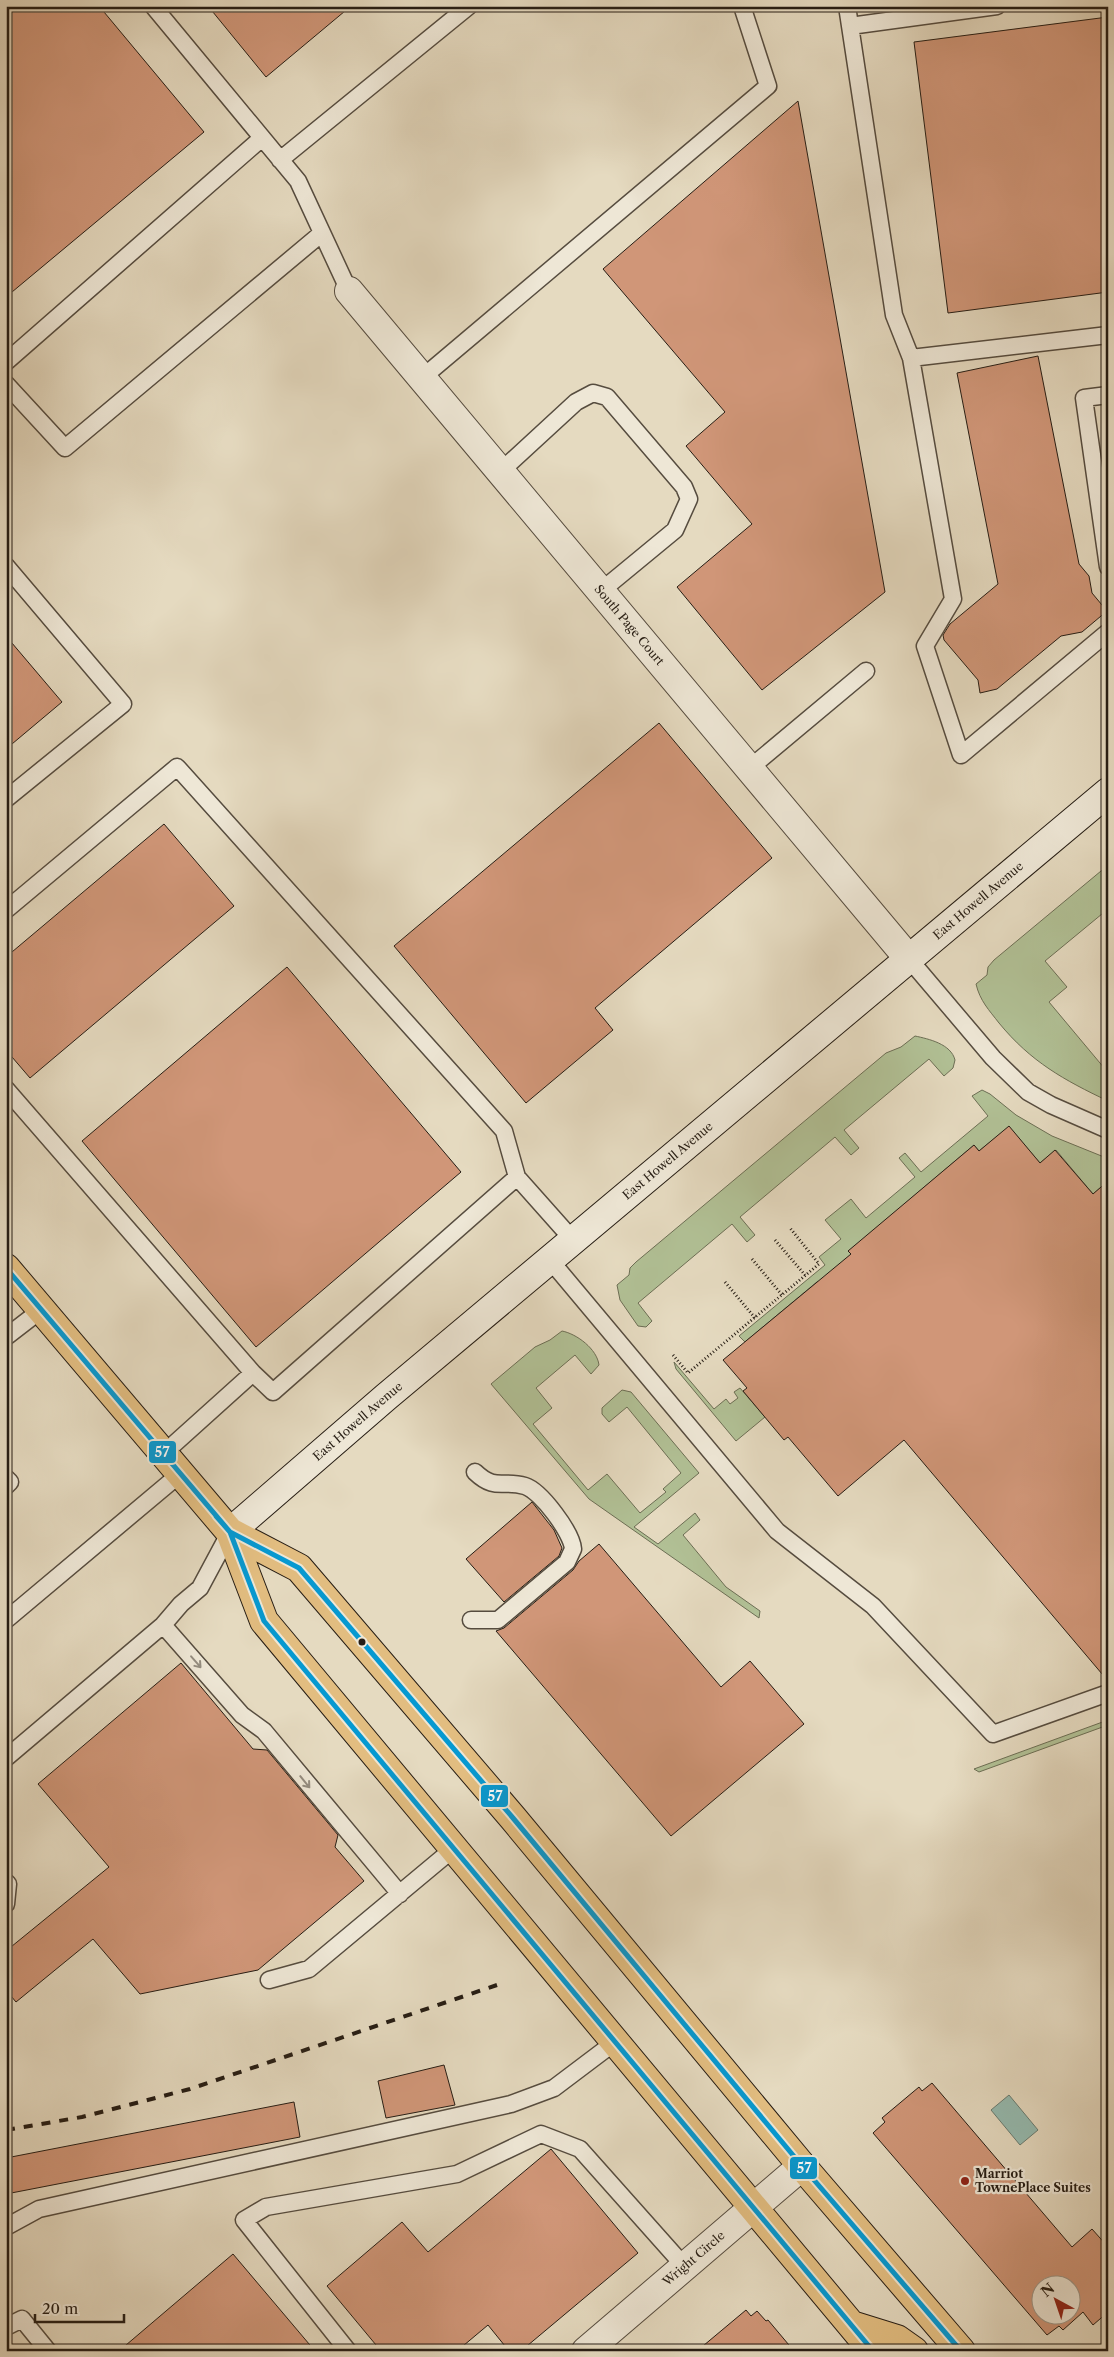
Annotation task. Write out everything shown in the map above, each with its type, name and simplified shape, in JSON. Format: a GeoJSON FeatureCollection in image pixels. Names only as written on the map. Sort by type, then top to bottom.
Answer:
{"type":"FeatureCollection","features":[{"type":"Feature","properties":{"kind":"main road"},"geometry":{"type":"LineString","coordinates":[[6,1268],[230,1532],[264,1621],[453,1849],[755,2207],[873,2351]]}},
{"type":"Feature","properties":{"kind":"main road"},"geometry":{"type":"LineString","coordinates":[[230,1532],[299,1568],[594,1913],[802,2166],[961,2351]]}},
{"type":"Feature","properties":{"kind":"main road"},"geometry":{"type":"LineString","coordinates":[[852,2325],[897,2339],[914,2351]]}},
{"type":"Feature","properties":{"kind":"street","name":"South Page Court"},"geometry":{"type":"LineString","coordinates":[[349,291],[909,958]]}},
{"type":"Feature","properties":{"kind":"street","name":"East Howell Avenue"},"geometry":{"type":"LineString","coordinates":[[230,1532],[550,1260],[1108,792]]}},
{"type":"Feature","properties":{"kind":"street","name":"Wright Circle"},"geometry":{"type":"LineString","coordinates":[[586,2351],[802,2166]]}},
{"type":"Feature","properties":{"kind":"lane"},"geometry":{"type":"LineString","coordinates":[[153,6],[298,181],[349,291]]}},
{"type":"Feature","properties":{"kind":"lane"},"geometry":{"type":"LineString","coordinates":[[280,160],[469,6]]}},
{"type":"Feature","properties":{"kind":"lane"},"geometry":{"type":"LineString","coordinates":[[422,378],[768,86],[742,6]]}},
{"type":"Feature","properties":{"kind":"lane"},"geometry":{"type":"LineString","coordinates":[[847,6],[894,315],[911,358],[953,599],[925,646],[960,756],[1108,632]]}},
{"type":"Feature","properties":{"kind":"lane"},"geometry":{"type":"LineString","coordinates":[[850,26],[997,6]]}},
{"type":"Feature","properties":{"kind":"lane"},"geometry":{"type":"LineString","coordinates":[[6,362],[262,138]]}},
{"type":"Feature","properties":{"kind":"lane"},"geometry":{"type":"LineString","coordinates":[[6,384],[65,448],[322,233]]}},
{"type":"Feature","properties":{"kind":"lane"},"geometry":{"type":"LineString","coordinates":[[911,358],[1108,335]]}},
{"type":"Feature","properties":{"kind":"lane"},"geometry":{"type":"LineString","coordinates":[[501,471],[576,402],[593,393],[607,397],[684,487],[688,499],[675,530],[601,591]]}},
{"type":"Feature","properties":{"kind":"lane"},"geometry":{"type":"LineString","coordinates":[[1108,395],[1084,398],[1108,567]]}},
{"type":"Feature","properties":{"kind":"lane"},"geometry":{"type":"LineString","coordinates":[[6,566],[123,704],[6,799]]}},
{"type":"Feature","properties":{"kind":"lane"},"geometry":{"type":"LineString","coordinates":[[750,768],[866,671]]}},
{"type":"Feature","properties":{"kind":"lane"},"geometry":{"type":"LineString","coordinates":[[6,910],[177,767],[504,1131],[517,1176],[574,1240]]}},
{"type":"Feature","properties":{"kind":"lane"},"geometry":{"type":"LineString","coordinates":[[909,958],[993,1058],[1028,1092],[1057,1108],[1108,1130]]}},
{"type":"Feature","properties":{"kind":"lane"},"geometry":{"type":"LineString","coordinates":[[6,1089],[253,1372],[273,1392],[517,1176]]}},
{"type":"Feature","properties":{"kind":"lane"},"geometry":{"type":"LineString","coordinates":[[550,1260],[776,1531],[873,1606],[993,1734],[1108,1694]]}},
{"type":"Feature","properties":{"kind":"lane"},"geometry":{"type":"LineString","coordinates":[[6,1337],[41,1310]]}},
{"type":"Feature","properties":{"kind":"lane"},"geometry":{"type":"LineString","coordinates":[[163,1454],[253,1372]]}},
{"type":"Feature","properties":{"kind":"lane"},"geometry":{"type":"LineString","coordinates":[[471,1620],[498,1620],[567,1562],[573,1549],[569,1533],[531,1489],[516,1484],[494,1484],[484,1480],[475,1472]]}},
{"type":"Feature","properties":{"kind":"lane"},"geometry":{"type":"LineString","coordinates":[[6,1620],[180,1474]]}},
{"type":"Feature","properties":{"kind":"lane"},"geometry":{"type":"LineString","coordinates":[[6,1478],[10,1482],[6,1486]]}},
{"type":"Feature","properties":{"kind":"lane"},"geometry":{"type":"LineString","coordinates":[[6,1758],[164,1625],[181,1604],[200,1588],[230,1532]]}},
{"type":"Feature","properties":{"kind":"lane"},"geometry":{"type":"LineString","coordinates":[[164,1625],[242,1715],[264,1731],[400,1894]]}},
{"type":"Feature","properties":{"kind":"lane"},"geometry":{"type":"LineString","coordinates":[[269,1980],[309,1969],[453,1849]]}},
{"type":"Feature","properties":{"kind":"lane"},"geometry":{"type":"LineString","coordinates":[[6,1882],[8,1884],[6,1904]]}},
{"type":"Feature","properties":{"kind":"lane"},"geometry":{"type":"LineString","coordinates":[[6,2227],[39,2209],[511,2104],[554,2088],[615,2042]]}},
{"type":"Feature","properties":{"kind":"lane"},"geometry":{"type":"LineString","coordinates":[[348,2351],[244,2220],[266,2207],[457,2174],[541,2134],[580,2148],[685,2267]]}},
{"type":"Feature","properties":{"kind":"lane"},"geometry":{"type":"LineString","coordinates":[[6,2327],[22,2319],[48,2351]]}},
{"type":"Feature","properties":{"kind":"path"},"geometry":{"type":"LineString","coordinates":[[673,1355],[688,1373],[819,1264],[790,1228]]}},
{"type":"Feature","properties":{"kind":"path"},"geometry":{"type":"LineString","coordinates":[[775,1240],[805,1276]]}},
{"type":"Feature","properties":{"kind":"path"},"geometry":{"type":"LineString","coordinates":[[752,1259],[782,1295]]}},
{"type":"Feature","properties":{"kind":"path"},"geometry":{"type":"LineString","coordinates":[[724,1282],[755,1318]]}},
{"type":"Feature","properties":{"kind":"green space"},"geometry":{"type":"Polygon","coordinates":[[[1108,867],[1108,909],[1045,961],[1067,987],[1049,1002],[1105,1069],[1108,1067],[1108,1101],[1049,1069],[1023,1049],[988,1009],[982,1000],[976,984],[987,975],[988,967],[994,960],[1108,867]]]}},
{"type":"Feature","properties":{"kind":"green space"},"geometry":{"type":"Polygon","coordinates":[[[915,1036],[939,1043],[949,1050],[955,1060],[953,1068],[944,1076],[929,1059],[844,1130],[859,1148],[851,1155],[835,1137],[740,1217],[755,1235],[747,1242],[732,1224],[638,1303],[652,1321],[646,1327],[638,1326],[620,1300],[617,1285],[629,1275],[630,1268],[886,1053],[901,1047],[915,1036]]]}},
{"type":"Feature","properties":{"kind":"green space"},"geometry":{"type":"Polygon","coordinates":[[[982,1090],[990,1094],[1016,1115],[1052,1136],[1104,1157],[1108,1160],[1108,1181],[1093,1194],[1056,1150],[1040,1163],[1009,1127],[979,1151],[974,1145],[849,1251],[854,1258],[822,1285],[818,1281],[745,1342],[739,1336],[825,1265],[819,1257],[841,1239],[825,1220],[851,1199],[866,1218],[915,1177],[899,1158],[905,1153],[921,1172],[988,1116],[972,1096],[982,1090]]]}},
{"type":"Feature","properties":{"kind":"green space"},"geometry":{"type":"Polygon","coordinates":[[[562,1331],[574,1335],[585,1343],[594,1353],[599,1365],[591,1374],[575,1355],[536,1388],[552,1408],[533,1424],[588,1490],[607,1474],[640,1513],[666,1492],[663,1489],[681,1473],[627,1407],[609,1422],[602,1414],[602,1408],[622,1390],[631,1392],[699,1473],[634,1527],[658,1544],[695,1513],[700,1520],[683,1535],[726,1587],[760,1611],[759,1618],[589,1499],[491,1384],[535,1347],[550,1340],[562,1331]]]}},
{"type":"Feature","properties":{"kind":"green space"},"geometry":{"type":"Polygon","coordinates":[[[674,1362],[714,1409],[726,1399],[730,1404],[738,1398],[734,1392],[740,1388],[765,1417],[736,1441],[676,1369],[674,1362]]]}},
{"type":"Feature","properties":{"kind":"green space"},"geometry":{"type":"Polygon","coordinates":[[[1108,1720],[1108,1725],[979,1772],[974,1769],[1108,1720]]]}},
{"type":"Feature","properties":{"kind":"water"},"geometry":{"type":"Polygon","coordinates":[[[1009,2095],[1038,2130],[1020,2145],[991,2110],[1009,2095]]]}},
{"type":"Feature","properties":{"kind":"building"},"geometry":{"type":"Polygon","coordinates":[[[6,6],[99,6],[204,132],[6,297],[6,6]]]}},
{"type":"Feature","properties":{"kind":"building"},"geometry":{"type":"Polygon","coordinates":[[[208,6],[351,6],[266,77],[208,6]]]}},
{"type":"Feature","properties":{"kind":"building"},"geometry":{"type":"Polygon","coordinates":[[[1108,17],[1108,292],[948,313],[914,42],[1108,17]]]}},
{"type":"Feature","properties":{"kind":"building"},"geometry":{"type":"Polygon","coordinates":[[[798,101],[885,592],[762,690],[677,587],[752,524],[686,446],[725,412],[603,269],[798,101]]]}},
{"type":"Feature","properties":{"kind":"building"},"geometry":{"type":"Polygon","coordinates":[[[1038,356],[1079,564],[1089,576],[1092,593],[1107,611],[1082,632],[1061,636],[997,689],[980,693],[978,680],[944,640],[943,635],[950,624],[998,584],[957,373],[1038,356]]]}},
{"type":"Feature","properties":{"kind":"building"},"geometry":{"type":"Polygon","coordinates":[[[6,636],[62,702],[6,749],[6,636]]]}},
{"type":"Feature","properties":{"kind":"building"},"geometry":{"type":"Polygon","coordinates":[[[659,723],[772,858],[595,1008],[613,1030],[526,1103],[394,946],[659,723]]]}},
{"type":"Feature","properties":{"kind":"building"},"geometry":{"type":"Polygon","coordinates":[[[164,824],[234,906],[30,1078],[6,1050],[6,957],[164,824]]]}},
{"type":"Feature","properties":{"kind":"building"},"geometry":{"type":"Polygon","coordinates":[[[287,967],[461,1172],[256,1347],[82,1141],[287,967]]]}},
{"type":"Feature","properties":{"kind":"building"},"geometry":{"type":"Polygon","coordinates":[[[1009,1126],[1040,1163],[1055,1150],[1093,1194],[1108,1181],[1108,1681],[904,1440],[838,1496],[788,1437],[784,1440],[743,1391],[747,1388],[723,1360],[851,1254],[848,1251],[974,1145],[979,1151],[1009,1126]]]}},
{"type":"Feature","properties":{"kind":"building"},"geometry":{"type":"Polygon","coordinates":[[[532,1502],[554,1530],[562,1548],[559,1556],[504,1602],[466,1559],[532,1502]]]}},
{"type":"Feature","properties":{"kind":"building"},"geometry":{"type":"Polygon","coordinates":[[[599,1544],[721,1687],[750,1661],[804,1724],[671,1836],[496,1631],[504,1628],[573,1570],[579,1561],[599,1544]]]}},
{"type":"Feature","properties":{"kind":"building"},"geometry":{"type":"Polygon","coordinates":[[[181,1663],[253,1749],[267,1750],[338,1835],[335,1847],[364,1881],[258,1970],[140,1994],[93,1939],[16,2002],[6,1990],[6,1951],[109,1867],[38,1784],[181,1663]]]}},
{"type":"Feature","properties":{"kind":"building"},"geometry":{"type":"Polygon","coordinates":[[[444,2065],[455,2105],[386,2118],[378,2081],[444,2065]]]}},
{"type":"Feature","properties":{"kind":"building","name":"Marriot TownePlace Suites"},"geometry":{"type":"Polygon","coordinates":[[[932,2083],[1072,2247],[1092,2229],[1108,2247],[1108,2312],[1093,2325],[1082,2313],[1082,2274],[1032,2274],[1032,2318],[873,2133],[885,2122],[882,2118],[919,2087],[922,2091],[932,2083]]]}},
{"type":"Feature","properties":{"kind":"building"},"geometry":{"type":"Polygon","coordinates":[[[294,2102],[300,2137],[6,2194],[6,2158],[294,2102]]]}},
{"type":"Feature","properties":{"kind":"building"},"geometry":{"type":"Polygon","coordinates":[[[551,2149],[638,2253],[521,2351],[509,2351],[488,2325],[457,2351],[381,2351],[327,2286],[402,2222],[428,2252],[551,2149]]]}},
{"type":"Feature","properties":{"kind":"building"},"geometry":{"type":"Polygon","coordinates":[[[233,2254],[315,2351],[119,2351],[233,2254]]]}},
{"type":"Feature","properties":{"kind":"building"},"geometry":{"type":"Polygon","coordinates":[[[746,2310],[751,2316],[757,2311],[766,2321],[768,2320],[794,2351],[697,2351],[746,2310]]]}},
{"type":"Feature","properties":{"kind":"building","name":"Marriot TownePlace Suites"},"geometry":{"type":"Polygon","coordinates":[[[1038,2324],[1070,2324],[1063,2330],[1059,2326],[1047,2335],[1038,2324]]]}},
{"type":"Feature","properties":{"kind":"railway"},"geometry":{"type":"LineString","coordinates":[[6,2130],[82,2117],[190,2089],[497,1985]]}},
{"type":"Feature","properties":{"kind":"transit line","name":"57"},"geometry":{"type":"LineString","coordinates":[[6,1268],[230,1532],[299,1568],[513,1818],[802,2166],[961,2351]]}},
{"type":"Feature","properties":{"kind":"transit line","name":"57"},"geometry":{"type":"LineString","coordinates":[[216,1516],[230,1532],[264,1621],[873,2351]]}},
{"type":"Feature","properties":{"kind":"place","name":"Marriot TownePlace Suites"},"geometry":{"type":"Point","coordinates":[965,2181]}}]}
